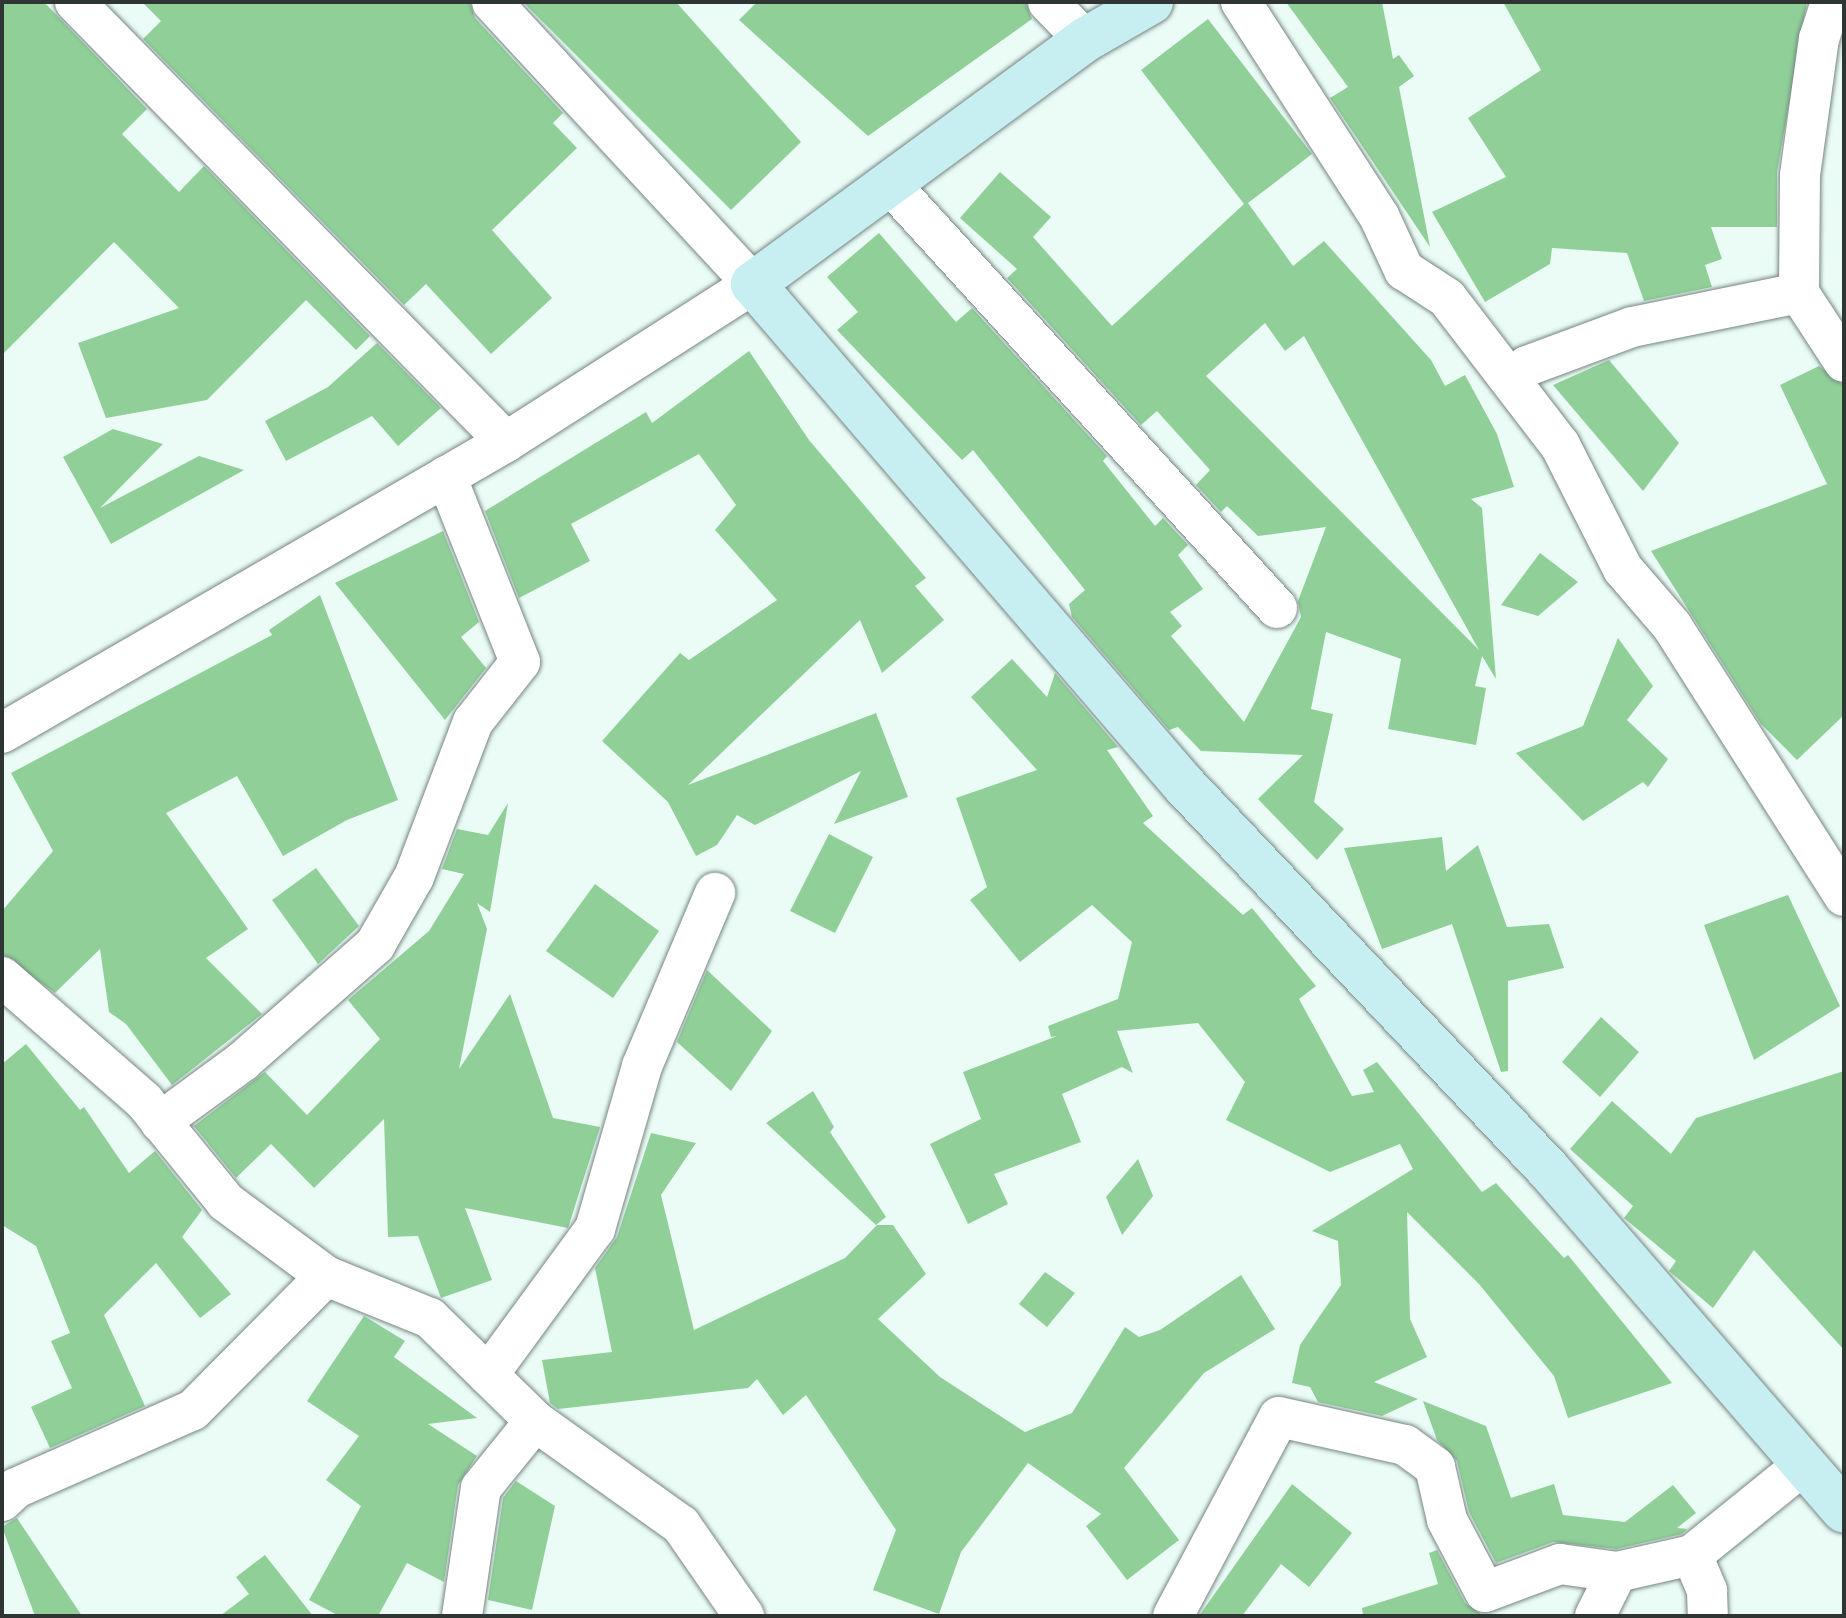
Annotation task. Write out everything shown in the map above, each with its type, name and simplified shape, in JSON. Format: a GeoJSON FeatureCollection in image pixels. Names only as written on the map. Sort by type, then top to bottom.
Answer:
{"type":"FeatureCollection","features":[{"type":"Feature","properties":{"kind":"street"},"geometry":{"type":"LineString","coordinates":[[75,2],[506,442]]}},
{"type":"Feature","properties":{"kind":"street"},"geometry":{"type":"LineString","coordinates":[[492,2],[753,284],[1185,786],[1548,1169],[1844,1511]]}},
{"type":"Feature","properties":{"kind":"street"},"geometry":{"type":"LineString","coordinates":[[1048,2],[1085,40]]}},
{"type":"Feature","properties":{"kind":"street"},"geometry":{"type":"LineString","coordinates":[[2,733],[506,442],[753,284],[1085,40],[1151,2]]}},
{"type":"Feature","properties":{"kind":"street"},"geometry":{"type":"LineString","coordinates":[[1241,2],[1379,216],[1404,270],[1447,298],[1560,445],[1623,569],[1672,626],[1844,896]]}},
{"type":"Feature","properties":{"kind":"street"},"geometry":{"type":"LineString","coordinates":[[1831,2],[1819,38],[1800,175],[1799,293],[1844,362]]}},
{"type":"Feature","properties":{"kind":"street"},"geometry":{"type":"LineString","coordinates":[[890,184],[1277,608]]}},
{"type":"Feature","properties":{"kind":"street"},"geometry":{"type":"LineString","coordinates":[[1512,379],[1527,366],[1632,327],[1799,293]]}},
{"type":"Feature","properties":{"kind":"street"},"geometry":{"type":"LineString","coordinates":[[160,1122],[243,1061],[375,945],[414,877],[473,722],[520,662],[446,476]]}},
{"type":"Feature","properties":{"kind":"street"},"geometry":{"type":"LineString","coordinates":[[488,1375],[595,1229],[642,1066],[715,893]]}},
{"type":"Feature","properties":{"kind":"street"},"geometry":{"type":"LineString","coordinates":[[2,977],[160,1122],[226,1202],[326,1276],[430,1318],[535,1421],[681,1525],[744,1616]]}},
{"type":"Feature","properties":{"kind":"street"},"geometry":{"type":"LineString","coordinates":[[2,1501],[16,1488],[193,1410],[326,1276]]}},
{"type":"Feature","properties":{"kind":"street"},"geometry":{"type":"LineString","coordinates":[[1173,1616],[1279,1417],[1405,1445],[1435,1467],[1447,1520],[1485,1592],[1560,1564],[1617,1572],[1692,1555],[1803,1465]]}},
{"type":"Feature","properties":{"kind":"street"},"geometry":{"type":"LineString","coordinates":[[462,1616],[481,1488],[535,1421]]}},
{"type":"Feature","properties":{"kind":"street"},"geometry":{"type":"LineString","coordinates":[[1692,1555],[1707,1591],[1708,1616]]}},
{"type":"Feature","properties":{"kind":"street"},"geometry":{"type":"LineString","coordinates":[[1595,1616],[1617,1572]]}},
{"type":"Feature","properties":{"kind":"building"},"geometry":{"type":"Polygon","coordinates":[[[2,2],[44,2],[147,109],[122,134],[179,192],[204,166],[370,336],[356,350],[306,300],[207,400],[106,418],[78,343],[179,308],[114,242],[2,355],[2,2]]]}},
{"type":"Feature","properties":{"kind":"building"},"geometry":{"type":"Polygon","coordinates":[[[142,2],[470,2],[475,18],[563,113],[553,123],[577,148],[492,230],[552,298],[491,354],[426,284],[404,305],[143,39],[161,21],[142,2]]]}},
{"type":"Feature","properties":{"kind":"building"},"geometry":{"type":"Polygon","coordinates":[[[523,2],[676,2],[801,142],[731,210],[523,2]]]}},
{"type":"Feature","properties":{"kind":"building"},"geometry":{"type":"Polygon","coordinates":[[[757,2],[1026,2],[1032,19],[868,136],[739,20],[757,2]]]}},
{"type":"Feature","properties":{"kind":"building"},"geometry":{"type":"Polygon","coordinates":[[[1286,2],[1382,2],[1393,59],[1399,55],[1414,76],[1399,87],[1430,247],[1330,98],[1348,87],[1286,2]]]}},
{"type":"Feature","properties":{"kind":"building"},"geometry":{"type":"Polygon","coordinates":[[[1503,2],[1807,2],[1777,172],[1777,227],[1711,227],[1722,259],[1705,265],[1712,287],[1644,301],[1627,253],[1552,248],[1550,264],[1485,302],[1432,212],[1506,177],[1468,118],[1541,70],[1503,2]]]}},
{"type":"Feature","properties":{"kind":"building"},"geometry":{"type":"Polygon","coordinates":[[[1208,19],[1312,154],[1248,203],[1293,266],[1324,241],[1431,360],[1445,386],[1465,375],[1497,434],[1514,487],[1471,499],[1482,508],[1496,679],[1482,656],[1475,686],[1486,688],[1476,745],[1388,729],[1401,659],[1326,632],[1311,709],[1333,714],[1314,802],[1344,829],[1317,860],[1258,799],[1303,755],[1201,751],[1178,727],[1169,730],[1072,617],[1069,604],[1085,590],[973,450],[962,460],[837,330],[858,312],[827,277],[879,233],[956,322],[972,308],[1107,456],[1103,461],[1155,526],[1163,518],[1188,545],[1178,555],[1203,589],[1170,612],[1182,626],[1171,636],[1244,722],[1301,617],[1298,601],[1326,527],[1258,536],[1227,506],[1221,512],[1196,485],[1210,470],[1157,411],[1141,425],[1007,278],[1017,269],[960,218],[1000,172],[1051,217],[1033,237],[1112,326],[1244,204],[1141,70],[1208,19]],[[1265,323],[1206,376],[1479,650],[1304,336],[1285,351],[1265,323]]]}},
{"type":"Feature","properties":{"kind":"building"},"geometry":{"type":"Polygon","coordinates":[[[377,343],[441,408],[398,446],[372,416],[286,461],[265,421],[328,387],[377,343]]]}},
{"type":"Feature","properties":{"kind":"building"},"geometry":{"type":"Polygon","coordinates":[[[749,351],[809,440],[926,578],[915,586],[944,620],[882,673],[860,620],[688,785],[876,713],[908,797],[834,824],[861,771],[755,825],[737,815],[717,845],[696,856],[668,802],[602,741],[680,653],[689,660],[777,600],[715,530],[736,505],[699,454],[571,524],[590,561],[519,598],[485,511],[646,412],[652,423],[749,351]]]}},
{"type":"Feature","properties":{"kind":"building"},"geometry":{"type":"Polygon","coordinates":[[[1609,360],[1679,443],[1643,491],[1553,385],[1609,360]]]}},
{"type":"Feature","properties":{"kind":"building"},"geometry":{"type":"Polygon","coordinates":[[[1819,366],[1844,385],[1844,715],[1797,760],[1761,724],[1651,551],[1827,484],[1780,385],[1819,366]]]}},
{"type":"Feature","properties":{"kind":"building"},"geometry":{"type":"Polygon","coordinates":[[[113,429],[163,444],[100,508],[199,456],[244,470],[111,544],[63,457],[113,429]]]}},
{"type":"Feature","properties":{"kind":"building"},"geometry":{"type":"Polygon","coordinates":[[[443,531],[479,622],[461,637],[486,668],[445,720],[335,583],[443,531]]]}},
{"type":"Feature","properties":{"kind":"building"},"geometry":{"type":"Polygon","coordinates":[[[1540,553],[1578,582],[1538,616],[1501,605],[1540,553]]]}},
{"type":"Feature","properties":{"kind":"building"},"geometry":{"type":"Polygon","coordinates":[[[320,595],[398,800],[347,820],[283,856],[237,776],[166,813],[248,929],[206,958],[262,1014],[172,1085],[126,1024],[109,1012],[100,949],[55,993],[2,955],[2,911],[53,851],[11,773],[272,635],[269,630],[320,595]]]}},
{"type":"Feature","properties":{"kind":"building"},"geometry":{"type":"Polygon","coordinates":[[[1618,638],[1653,686],[1627,720],[1668,759],[1648,787],[1643,782],[1583,821],[1516,753],[1583,726],[1618,638]]]}},
{"type":"Feature","properties":{"kind":"building"},"geometry":{"type":"Polygon","coordinates":[[[1012,659],[1047,697],[1055,673],[1118,747],[1107,750],[1153,816],[1143,823],[1243,915],[1252,908],[1316,986],[1299,999],[1352,1096],[1374,1092],[1363,1070],[1377,1062],[1482,1192],[1496,1183],[1564,1258],[1568,1255],[1672,1383],[1568,1418],[1554,1376],[1479,1284],[1407,1212],[1410,1319],[1427,1357],[1374,1382],[1418,1399],[1382,1416],[1318,1402],[1310,1387],[1292,1383],[1300,1345],[1341,1285],[1338,1241],[1312,1231],[1413,1169],[1400,1144],[1330,1172],[1226,1120],[1245,1082],[1198,1023],[1117,1031],[1133,1073],[1122,1067],[1062,1094],[1081,1142],[994,1174],[1008,1204],[968,1224],[930,1144],[981,1119],[963,1072],[1057,1036],[1051,1037],[1048,1026],[1118,999],[1132,942],[1092,905],[1020,962],[970,900],[987,887],[956,798],[1037,770],[971,697],[1012,659]]]}},
{"type":"Feature","properties":{"kind":"building"},"geometry":{"type":"Polygon","coordinates":[[[508,803],[490,912],[477,903],[487,929],[459,1069],[510,994],[553,1118],[600,1127],[568,1228],[465,1208],[492,1280],[441,1298],[418,1236],[388,1237],[384,1119],[314,1188],[271,1144],[236,1178],[194,1126],[265,1072],[307,1115],[380,1039],[348,1000],[429,931],[464,874],[442,869],[457,829],[488,835],[508,803]]]}},
{"type":"Feature","properties":{"kind":"building"},"geometry":{"type":"Polygon","coordinates":[[[829,834],[873,857],[835,933],[790,911],[829,834]]]}},
{"type":"Feature","properties":{"kind":"building"},"geometry":{"type":"Polygon","coordinates":[[[1442,837],[1446,871],[1478,845],[1507,927],[1549,924],[1564,968],[1508,981],[1508,1071],[1501,1072],[1452,924],[1382,949],[1344,848],[1442,837]]]}},
{"type":"Feature","properties":{"kind":"building"},"geometry":{"type":"Polygon","coordinates":[[[316,868],[359,926],[318,964],[272,900],[316,868]]]}},
{"type":"Feature","properties":{"kind":"building"},"geometry":{"type":"Polygon","coordinates":[[[595,884],[659,931],[613,998],[546,951],[595,884]]]}},
{"type":"Feature","properties":{"kind":"building"},"geometry":{"type":"Polygon","coordinates":[[[1788,895],[1840,1006],[1754,1060],[1704,925],[1788,895]]]}},
{"type":"Feature","properties":{"kind":"building"},"geometry":{"type":"Polygon","coordinates":[[[707,970],[772,1031],[731,1091],[677,1042],[707,970]]]}},
{"type":"Feature","properties":{"kind":"building"},"geometry":{"type":"Polygon","coordinates":[[[1601,1017],[1639,1052],[1600,1097],[1562,1062],[1601,1017]]]}},
{"type":"Feature","properties":{"kind":"building"},"geometry":{"type":"Polygon","coordinates":[[[26,1044],[80,1110],[84,1107],[129,1173],[155,1151],[202,1210],[182,1237],[231,1294],[200,1318],[156,1263],[104,1315],[145,1406],[50,1448],[31,1407],[72,1388],[51,1341],[70,1333],[36,1246],[2,1225],[2,1064],[26,1044]]]}},
{"type":"Feature","properties":{"kind":"building"},"geometry":{"type":"Polygon","coordinates":[[[1844,1071],[1844,1350],[1754,1250],[1713,1308],[1669,1271],[1676,1261],[1624,1218],[1633,1206],[1570,1149],[1612,1101],[1671,1154],[1696,1118],[1844,1071]]]}},
{"type":"Feature","properties":{"kind":"building"},"geometry":{"type":"Polygon","coordinates":[[[813,1091],[834,1127],[830,1132],[886,1217],[876,1225],[766,1123],[813,1091]]]}},
{"type":"Feature","properties":{"kind":"building"},"geometry":{"type":"Polygon","coordinates":[[[651,1133],[696,1143],[661,1195],[694,1330],[845,1258],[877,1225],[893,1225],[926,1274],[878,1319],[940,1377],[1025,1432],[1072,1413],[1125,1327],[1139,1337],[1160,1330],[1241,1275],[1275,1329],[1204,1373],[1124,1468],[1179,1540],[1127,1580],[1086,1526],[1101,1514],[1028,1463],[961,1552],[939,1614],[873,1590],[896,1530],[806,1395],[783,1415],[757,1379],[748,1388],[558,1409],[550,1403],[542,1360],[612,1352],[595,1268],[617,1237],[651,1133]]]}},
{"type":"Feature","properties":{"kind":"building"},"geometry":{"type":"Polygon","coordinates":[[[1138,1159],[1153,1196],[1122,1235],[1106,1197],[1138,1159]]]}},
{"type":"Feature","properties":{"kind":"building"},"geometry":{"type":"Polygon","coordinates":[[[1045,1272],[1075,1293],[1047,1327],[1019,1304],[1045,1272]]]}},
{"type":"Feature","properties":{"kind":"building"},"geometry":{"type":"Polygon","coordinates":[[[364,1316],[405,1341],[394,1357],[477,1418],[428,1424],[477,1456],[458,1485],[444,1582],[407,1563],[378,1616],[339,1616],[309,1600],[361,1506],[326,1480],[359,1436],[307,1401],[364,1316]]]}},
{"type":"Feature","properties":{"kind":"building"},"geometry":{"type":"Polygon","coordinates":[[[1423,1401],[1486,1426],[1511,1498],[1554,1484],[1563,1515],[1625,1522],[1673,1485],[1696,1513],[1677,1528],[1687,1529],[1682,1534],[1616,1549],[1553,1542],[1496,1563],[1469,1512],[1457,1461],[1437,1440],[1423,1401]]]}},
{"type":"Feature","properties":{"kind":"building"},"geometry":{"type":"Polygon","coordinates":[[[516,1481],[555,1506],[532,1610],[488,1600],[503,1498],[516,1481]]]}},
{"type":"Feature","properties":{"kind":"building"},"geometry":{"type":"Polygon","coordinates":[[[1292,1484],[1352,1533],[1309,1587],[1281,1564],[1242,1616],[1199,1616],[1292,1484]]]}},
{"type":"Feature","properties":{"kind":"building"},"geometry":{"type":"Polygon","coordinates":[[[17,1518],[82,1616],[35,1616],[2,1527],[17,1518]]]}},
{"type":"Feature","properties":{"kind":"building"},"geometry":{"type":"Polygon","coordinates":[[[1437,1550],[1465,1603],[1481,1614],[1363,1616],[1362,1608],[1438,1584],[1429,1553],[1437,1550]]]}},
{"type":"Feature","properties":{"kind":"building"},"geometry":{"type":"Polygon","coordinates":[[[265,1555],[313,1616],[220,1616],[249,1594],[236,1577],[265,1555]]]}}]}
